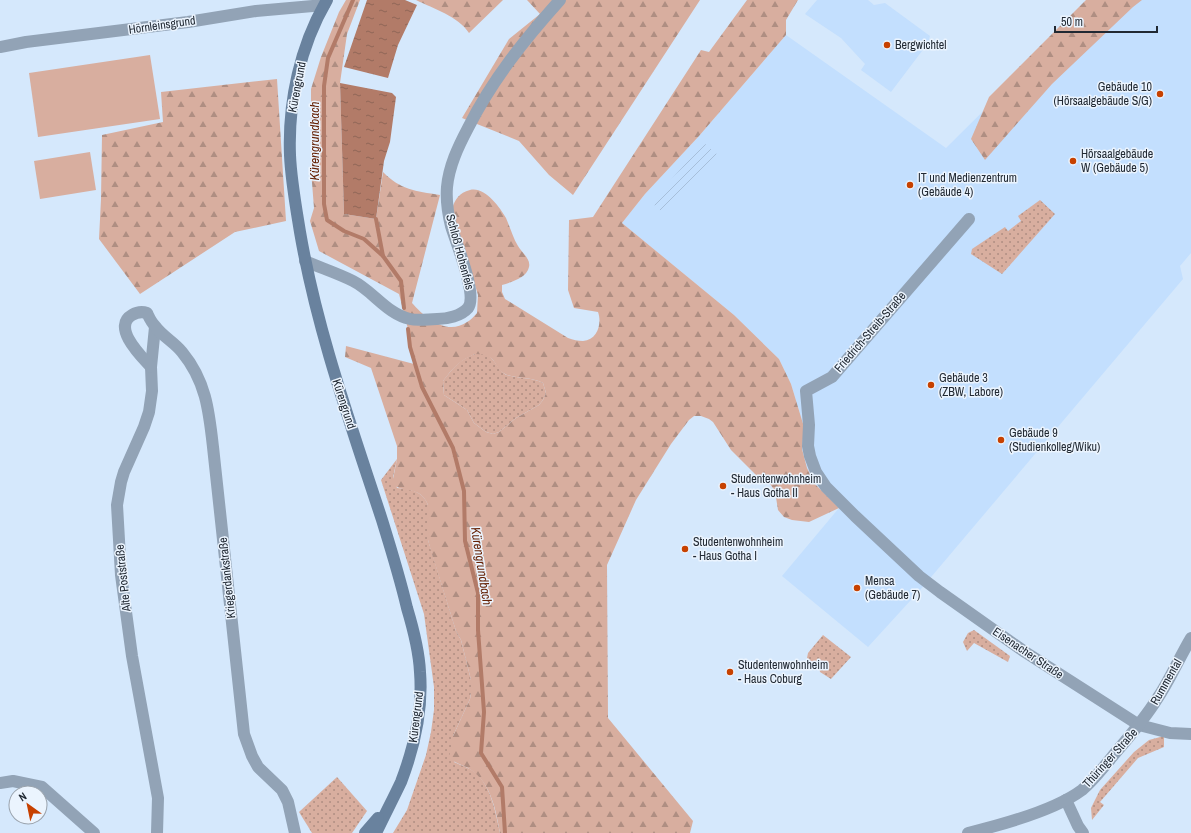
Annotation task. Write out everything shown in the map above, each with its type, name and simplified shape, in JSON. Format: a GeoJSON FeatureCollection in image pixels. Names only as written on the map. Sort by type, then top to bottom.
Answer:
{"type":"FeatureCollection","features":[{"type":"Feature","properties":{"kind":"main road","name":"Kürengrund"},"geometry":{"type":"LineString","coordinates":[[325,3],[310,36],[301,62],[295,89],[291,118],[290,155],[296,206],[305,261],[317,312],[332,366],[395,562],[413,631],[420,672],[420,701],[414,741],[401,782],[376,833]]}},
{"type":"Feature","properties":{"kind":"main road","name":"Kürengrund"},"geometry":{"type":"LineString","coordinates":[[365,833],[390,805]]}},
{"type":"Feature","properties":{"kind":"street","name":"Schloß Hohenfels"},"geometry":{"type":"LineString","coordinates":[[305,261],[353,281],[367,290],[398,315],[411,319],[441,319],[458,315],[467,308],[471,296],[469,284],[451,226],[447,203],[447,188],[450,169],[459,145],[494,83],[530,34],[560,0]]}},
{"type":"Feature","properties":{"kind":"street","name":"Hörnleinsgrund"},"geometry":{"type":"LineString","coordinates":[[0,47],[55,38],[188,22],[256,11],[325,3]]}},
{"type":"Feature","properties":{"kind":"street","name":"Friedrich-Streib-Straße"},"geometry":{"type":"LineString","coordinates":[[919,576],[826,487],[816,472],[808,446],[809,425],[806,391],[832,377],[969,219]]}},
{"type":"Feature","properties":{"kind":"street","name":"Kriegerdankstraße"},"geometry":{"type":"LineString","coordinates":[[151,367],[127,338],[125,332],[126,322],[129,316],[138,312],[147,313],[155,327],[181,351],[190,363],[204,390],[208,404],[244,734],[252,756],[258,767],[282,790],[288,802],[295,833]]}},
{"type":"Feature","properties":{"kind":"street","name":"Alte Poststraße"},"geometry":{"type":"LineString","coordinates":[[155,327],[151,367],[152,391],[149,412],[124,472],[117,505],[121,575],[132,656],[158,798],[157,833]]}},
{"type":"Feature","properties":{"kind":"street","name":"Eisenacher Straße"},"geometry":{"type":"LineString","coordinates":[[919,576],[1024,652],[1139,725],[1170,733],[1191,734]]}},
{"type":"Feature","properties":{"kind":"street","name":"Rummental"},"geometry":{"type":"LineString","coordinates":[[1139,725],[1158,699],[1191,638]]}},
{"type":"Feature","properties":{"kind":"street","name":"Thüringer Straße"},"geometry":{"type":"LineString","coordinates":[[968,833],[996,826],[1038,812],[1066,800],[1082,790],[1139,725]]}},
{"type":"Feature","properties":{"kind":"street"},"geometry":{"type":"LineString","coordinates":[[0,783],[13,781],[42,787],[94,833]]}},
{"type":"Feature","properties":{"kind":"street"},"geometry":{"type":"LineString","coordinates":[[1066,800],[1078,826],[1083,833]]}},
{"type":"Feature","properties":{"kind":"shaded area","name":"Bergwichtel"},"geometry":{"type":"Polygon","coordinates":[[[817,0],[868,0],[874,5],[885,3],[930,36],[928,43],[891,92],[861,70],[865,64],[841,38],[805,14],[817,0]]]}},
{"type":"Feature","properties":{"kind":"shaded area"},"geometry":{"type":"Polygon","coordinates":[[[1095,0],[1191,0],[1191,253],[1180,266],[1183,279],[921,589],[868,647],[782,576],[839,508],[815,484],[807,468],[802,449],[804,427],[791,384],[779,359],[734,315],[622,223],[645,194],[699,136],[786,35],[946,148],[1095,0]]]}},
{"type":"Feature","properties":{"kind":"shaded area"},"geometry":{"type":"Polygon","coordinates":[[[704,143],[718,155],[664,214],[651,202],[704,143]]]}},
{"type":"Feature","properties":{"kind":"green space"},"geometry":{"type":"Polygon","coordinates":[[[346,0],[360,0],[347,34],[340,83],[344,214],[376,219],[383,172],[396,183],[409,189],[440,195],[412,303],[423,314],[437,323],[444,326],[459,326],[470,320],[477,313],[478,295],[452,209],[456,199],[463,193],[470,190],[481,191],[496,203],[503,213],[516,243],[529,261],[528,271],[522,277],[502,285],[502,292],[505,299],[568,338],[583,341],[592,338],[598,330],[599,316],[598,312],[574,308],[568,290],[569,220],[593,217],[701,50],[709,52],[747,0],[798,0],[786,20],[786,35],[699,136],[645,194],[622,223],[734,315],[779,359],[791,384],[804,427],[802,449],[807,468],[815,484],[839,508],[809,522],[792,520],[784,517],[778,510],[775,491],[770,484],[756,475],[731,450],[713,422],[701,416],[694,416],[689,420],[671,444],[636,500],[607,565],[608,718],[693,821],[690,833],[500,833],[492,798],[483,782],[471,770],[449,758],[453,736],[470,699],[471,680],[461,640],[456,631],[428,540],[428,505],[425,499],[417,492],[402,489],[392,484],[397,459],[397,446],[371,368],[345,357],[346,346],[414,364],[408,329],[399,294],[319,251],[310,221],[314,208],[311,170],[311,89],[321,57],[339,12],[346,0]],[[475,354],[470,356],[453,369],[443,381],[444,395],[467,410],[474,423],[486,432],[493,434],[499,432],[516,418],[539,405],[546,393],[543,383],[507,375],[499,369],[492,359],[483,355],[475,354]]]}},
{"type":"Feature","properties":{"kind":"green space"},"geometry":{"type":"Polygon","coordinates":[[[416,0],[503,0],[469,33],[452,17],[416,0]]]}},
{"type":"Feature","properties":{"kind":"green space"},"geometry":{"type":"Polygon","coordinates":[[[527,0],[700,0],[573,195],[549,175],[519,141],[462,118],[509,39],[540,14],[527,0]]]}},
{"type":"Feature","properties":{"kind":"green space"},"geometry":{"type":"Polygon","coordinates":[[[1086,0],[1142,0],[1052,84],[985,160],[971,139],[989,97],[1086,0]]]}},
{"type":"Feature","properties":{"kind":"green space"},"geometry":{"type":"Polygon","coordinates":[[[150,55],[160,119],[38,137],[29,73],[150,55]]]}},
{"type":"Feature","properties":{"kind":"green space"},"geometry":{"type":"Polygon","coordinates":[[[277,79],[286,221],[235,232],[140,294],[99,239],[102,135],[163,122],[161,92],[277,79]]]}},
{"type":"Feature","properties":{"kind":"green space"},"geometry":{"type":"Polygon","coordinates":[[[90,152],[96,190],[40,199],[34,161],[90,152]]]}},
{"type":"Feature","properties":{"kind":"green space"},"geometry":{"type":"Polygon","coordinates":[[[1040,200],[1055,214],[1002,274],[971,254],[972,249],[1005,227],[1008,231],[1021,221],[1018,216],[1040,200]]]}},
{"type":"Feature","properties":{"kind":"green space"},"geometry":{"type":"Polygon","coordinates":[[[475,354],[488,355],[507,375],[543,383],[546,393],[543,400],[539,405],[516,418],[499,432],[493,434],[486,432],[474,423],[467,410],[444,395],[443,381],[461,362],[475,354]]]}},
{"type":"Feature","properties":{"kind":"green space"},"geometry":{"type":"Polygon","coordinates":[[[397,459],[393,477],[397,488],[416,492],[426,500],[428,505],[428,540],[456,631],[461,640],[471,680],[470,699],[453,736],[454,762],[474,771],[483,782],[493,803],[500,833],[393,833],[407,810],[426,755],[434,710],[434,687],[424,614],[381,480],[397,459]]]}},
{"type":"Feature","properties":{"kind":"green space"},"geometry":{"type":"Polygon","coordinates":[[[974,630],[1010,656],[1008,662],[974,643],[967,651],[963,642],[968,633],[974,630]]]}},
{"type":"Feature","properties":{"kind":"green space"},"geometry":{"type":"Polygon","coordinates":[[[823,635],[851,657],[831,679],[820,672],[819,667],[807,658],[808,653],[823,635]]]}},
{"type":"Feature","properties":{"kind":"green space"},"geometry":{"type":"Polygon","coordinates":[[[1164,736],[1164,747],[1138,758],[1100,802],[1104,805],[1092,820],[1091,808],[1100,790],[1134,752],[1149,740],[1164,736]]]}},
{"type":"Feature","properties":{"kind":"green space"},"geometry":{"type":"Polygon","coordinates":[[[337,777],[367,811],[352,833],[312,833],[299,812],[337,777]]]}},
{"type":"Feature","properties":{"kind":"water"},"geometry":{"type":"Polygon","coordinates":[[[367,0],[405,0],[417,5],[398,45],[388,78],[344,67],[367,0]]]}},
{"type":"Feature","properties":{"kind":"water"},"geometry":{"type":"Polygon","coordinates":[[[340,83],[392,93],[396,97],[390,142],[384,161],[376,219],[344,214],[340,83]]]}},
{"type":"Feature","properties":{"kind":"waterway","name":"Kürengrundbach"},"geometry":{"type":"LineString","coordinates":[[353,0],[328,58],[324,86],[324,204],[327,220],[344,231],[364,239],[383,256],[401,281],[404,308]]}},
{"type":"Feature","properties":{"kind":"waterway","name":"Kürengrundbach"},"geometry":{"type":"LineString","coordinates":[[376,219],[383,256]]}},
{"type":"Feature","properties":{"kind":"waterway","name":"Kürengrundbach"},"geometry":{"type":"LineString","coordinates":[[408,329],[410,347],[422,387],[453,448],[464,491],[465,541],[478,593],[478,630],[484,712],[481,753],[502,787],[505,833]]}},
{"type":"Feature","properties":{"kind":"place","name":"Bergwichtel"},"geometry":{"type":"Point","coordinates":[887,45]}},
{"type":"Feature","properties":{"kind":"place","name":"Gebäude 10 (Hörsaalgebäude S/G)"},"geometry":{"type":"Point","coordinates":[1160,94]}},
{"type":"Feature","properties":{"kind":"place","name":"Hörsaalgebäude W (Gebäude 5)"},"geometry":{"type":"Point","coordinates":[1073,161]}},
{"type":"Feature","properties":{"kind":"place","name":"IT und Medienzentrum (Gebäude 4)"},"geometry":{"type":"Point","coordinates":[910,185]}},
{"type":"Feature","properties":{"kind":"place","name":"Gebäude 3 (ZBW, Labore)"},"geometry":{"type":"Point","coordinates":[931,385]}},
{"type":"Feature","properties":{"kind":"place","name":"Gebäude 9 (Studienkolleg/Wiku)"},"geometry":{"type":"Point","coordinates":[1001,440]}},
{"type":"Feature","properties":{"kind":"place","name":"Studentenwohnheim - Haus Gotha II"},"geometry":{"type":"Point","coordinates":[723,486]}},
{"type":"Feature","properties":{"kind":"place","name":"Studentenwohnheim - Haus Gotha I"},"geometry":{"type":"Point","coordinates":[685,549]}},
{"type":"Feature","properties":{"kind":"place","name":"Mensa (Gebäude 7)"},"geometry":{"type":"Point","coordinates":[857,588]}},
{"type":"Feature","properties":{"kind":"place","name":"Studentenwohnheim - Haus Coburg"},"geometry":{"type":"Point","coordinates":[730,672]}}]}
